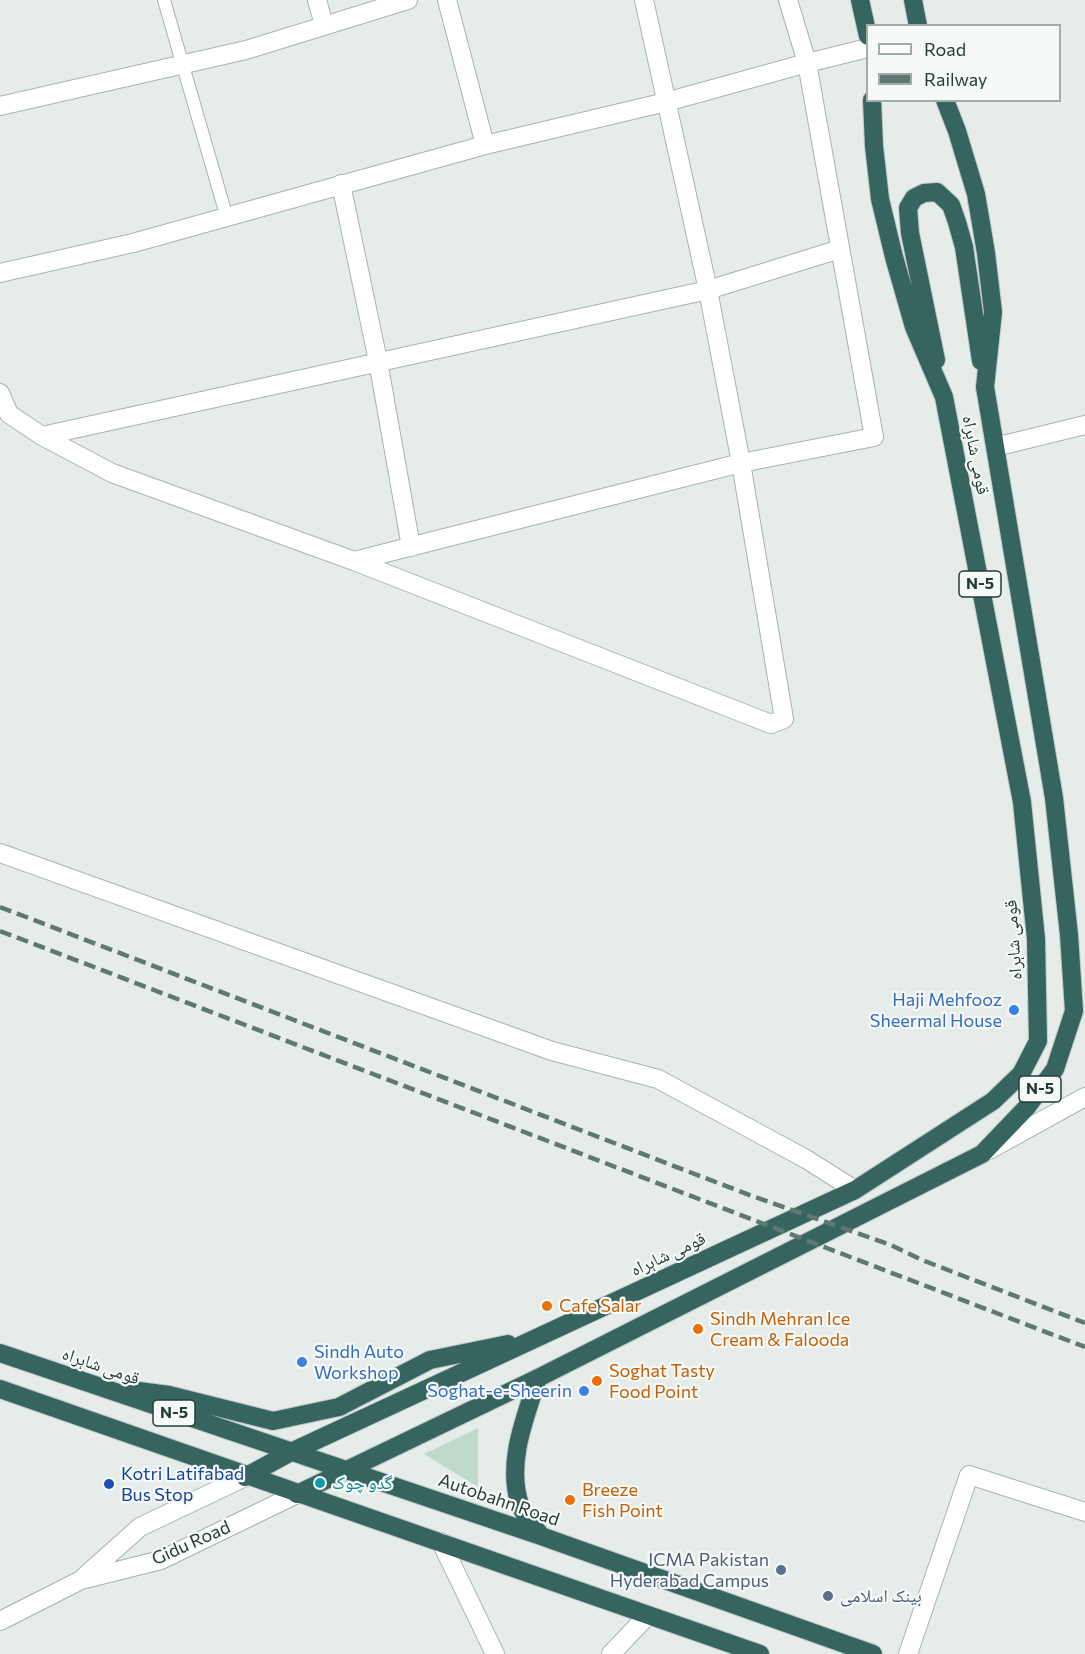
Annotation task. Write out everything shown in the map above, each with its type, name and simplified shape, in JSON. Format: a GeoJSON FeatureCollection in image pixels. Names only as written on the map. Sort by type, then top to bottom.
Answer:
{"type":"FeatureCollection","features":[{"type":"Feature","properties":{"kind":"highway"},"geometry":{"type":"LineString","coordinates":[[860,0],[866,31]]}},
{"type":"Feature","properties":{"kind":"highway"},"geometry":{"type":"LineString","coordinates":[[913,0],[918,24]]}},
{"type":"Feature","properties":{"kind":"highway","name":"قومی شاہراہ"},"geometry":{"type":"LineString","coordinates":[[245,1477],[291,1452],[855,1190],[993,1101],[1022,1074],[1038,1041],[1036,939],[1022,802],[944,397],[914,327],[880,199],[872,102]]}},
{"type":"Feature","properties":{"kind":"highway","name":"قومی شاہراہ"},"geometry":{"type":"LineString","coordinates":[[297,1494],[538,1378],[982,1154],[1027,1107],[1055,1069],[1079,1015],[1054,798],[985,387],[993,312],[986,253],[976,194],[946,102]]}},
{"type":"Feature","properties":{"kind":"highway"},"geometry":{"type":"LineString","coordinates":[[944,397],[910,233],[909,208],[914,198],[924,193],[937,192],[951,205],[957,222],[964,247],[985,387]]}},
{"type":"Feature","properties":{"kind":"highway"},"geometry":{"type":"LineString","coordinates":[[91,1385],[169,1395],[273,1421],[339,1407],[430,1360],[539,1338]]}},
{"type":"Feature","properties":{"kind":"highway","name":"قومی شاہراہ"},"geometry":{"type":"LineString","coordinates":[[0,1353],[348,1471]]}},
{"type":"Feature","properties":{"kind":"highway"},"geometry":{"type":"LineString","coordinates":[[538,1378],[520,1432],[516,1473],[520,1506],[541,1536]]}},
{"type":"Feature","properties":{"kind":"highway","name":"N-5"},"geometry":{"type":"LineString","coordinates":[[0,1389],[297,1494]]}},
{"type":"Feature","properties":{"kind":"highway","name":"Autobahn Road"},"geometry":{"type":"LineString","coordinates":[[348,1471],[541,1536],[873,1654]]}},
{"type":"Feature","properties":{"kind":"highway"},"geometry":{"type":"LineString","coordinates":[[297,1494],[760,1654]]}},
{"type":"Feature","properties":{"kind":"street"},"geometry":{"type":"LineString","coordinates":[[317,0],[324,25]]}},
{"type":"Feature","properties":{"kind":"street"},"geometry":{"type":"LineString","coordinates":[[0,105],[246,50],[408,0]]}},
{"type":"Feature","properties":{"kind":"street"},"geometry":{"type":"LineString","coordinates":[[447,0],[485,145]]}},
{"type":"Feature","properties":{"kind":"street"},"geometry":{"type":"LineString","coordinates":[[0,393],[9,414],[42,436],[112,473],[354,561],[771,724],[784,718],[741,463],[708,290],[644,0]]}},
{"type":"Feature","properties":{"kind":"street"},"geometry":{"type":"LineString","coordinates":[[354,561],[741,463],[874,437],[807,63],[788,0]]}},
{"type":"Feature","properties":{"kind":"street"},"geometry":{"type":"LineString","coordinates":[[0,273],[133,243],[485,145],[666,102],[866,48]]}},
{"type":"Feature","properties":{"kind":"street"},"geometry":{"type":"LineString","coordinates":[[340,184],[378,361],[411,547]]}},
{"type":"Feature","properties":{"kind":"street"},"geometry":{"type":"LineString","coordinates":[[42,436],[708,290],[840,249]]}},
{"type":"Feature","properties":{"kind":"street"},"geometry":{"type":"LineString","coordinates":[[995,447],[1085,425]]}},
{"type":"Feature","properties":{"kind":"street"},"geometry":{"type":"LineString","coordinates":[[0,853],[552,1051],[658,1078],[806,1159],[855,1190]]}},
{"type":"Feature","properties":{"kind":"street"},"geometry":{"type":"LineString","coordinates":[[982,1154],[1085,1097]]}},
{"type":"Feature","properties":{"kind":"street"},"geometry":{"type":"LineString","coordinates":[[908,1654],[969,1475],[1085,1512]]}},
{"type":"Feature","properties":{"kind":"street","name":"Gidu Road"},"geometry":{"type":"LineString","coordinates":[[81,1580],[140,1527],[245,1477]]}},
{"type":"Feature","properties":{"kind":"street","name":"Gidu Road"},"geometry":{"type":"LineString","coordinates":[[0,1621],[81,1580],[161,1560],[297,1494]]}},
{"type":"Feature","properties":{"kind":"street"},"geometry":{"type":"LineString","coordinates":[[441,1542],[495,1654]]}},
{"type":"Feature","properties":{"kind":"street"},"geometry":{"type":"LineString","coordinates":[[611,1654],[648,1615]]}},
{"type":"Feature","properties":{"kind":"lane"},"geometry":{"type":"LineString","coordinates":[[164,0],[227,218]]}},
{"type":"Feature","properties":{"kind":"green space"},"geometry":{"type":"Polygon","coordinates":[[[478,1428],[478,1487],[424,1454],[478,1428]]]}},
{"type":"Feature","properties":{"kind":"railway"},"geometry":{"type":"LineString","coordinates":[[0,907],[752,1196],[891,1245],[922,1260],[1085,1323]]}},
{"type":"Feature","properties":{"kind":"railway"},"geometry":{"type":"LineString","coordinates":[[0,931],[1085,1347]]}},
{"type":"Feature","properties":{"kind":"place","name":"Haji Mehfooz Sheermal House"},"geometry":{"type":"Point","coordinates":[1014,1010]}},
{"type":"Feature","properties":{"kind":"place","name":"Cafe Salar"},"geometry":{"type":"Point","coordinates":[547,1306]}},
{"type":"Feature","properties":{"kind":"place","name":"Sindh Mehran Ice Cream & Falooda"},"geometry":{"type":"Point","coordinates":[698,1329]}},
{"type":"Feature","properties":{"kind":"place","name":"Sindh Auto Workshop"},"geometry":{"type":"Point","coordinates":[302,1362]}},
{"type":"Feature","properties":{"kind":"place","name":"Soghat Tasty Food Point"},"geometry":{"type":"Point","coordinates":[597,1381]}},
{"type":"Feature","properties":{"kind":"place","name":"Soghat-e-Sheerin"},"geometry":{"type":"Point","coordinates":[584,1391]}},
{"type":"Feature","properties":{"kind":"place","name":"گدو چوک"},"geometry":{"type":"Point","coordinates":[320,1483]}},
{"type":"Feature","properties":{"kind":"place","name":"Kotri Latifabad Bus Stop"},"geometry":{"type":"Point","coordinates":[109,1484]}},
{"type":"Feature","properties":{"kind":"place","name":"Breeze Fish Point"},"geometry":{"type":"Point","coordinates":[570,1500]}},
{"type":"Feature","properties":{"kind":"place","name":"ICMA Pakistan Hyderabad Campus"},"geometry":{"type":"Point","coordinates":[781,1570]}},
{"type":"Feature","properties":{"kind":"place","name":"بینک اسلامی"},"geometry":{"type":"Point","coordinates":[828,1596]}}]}
